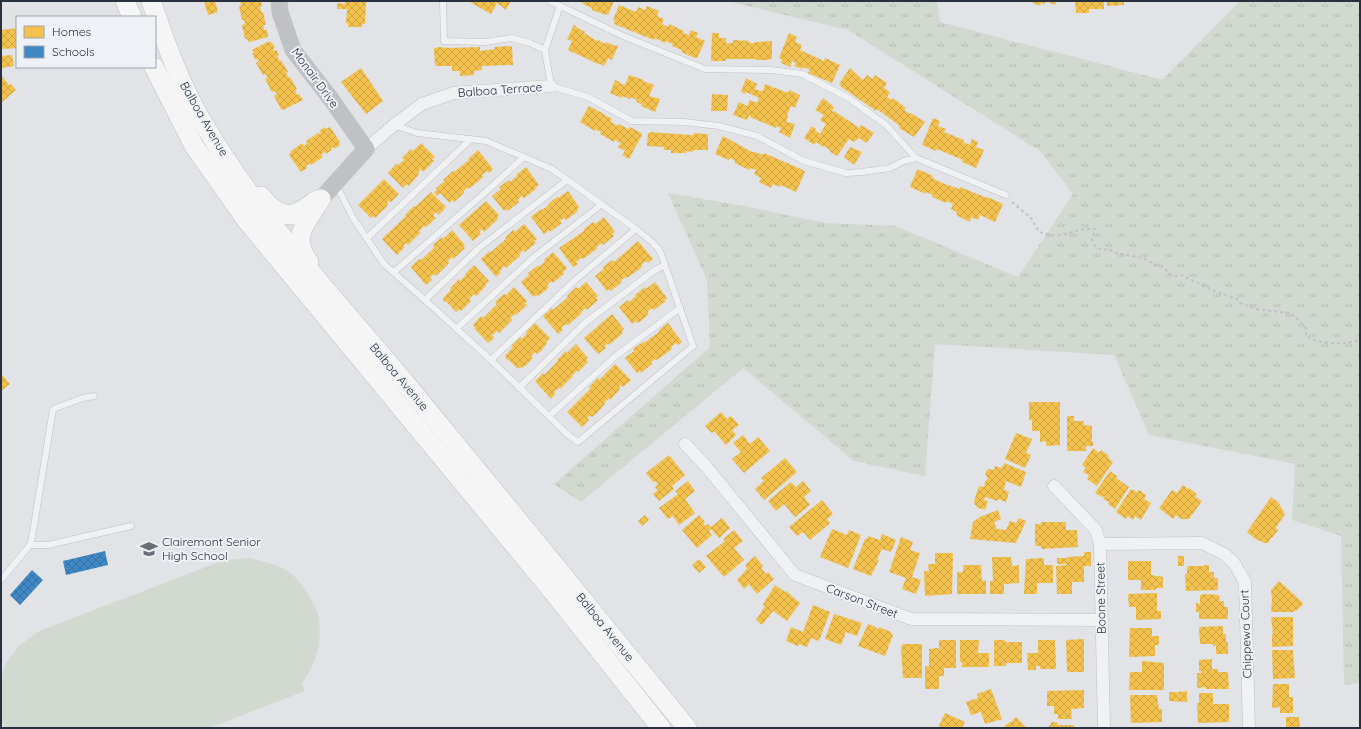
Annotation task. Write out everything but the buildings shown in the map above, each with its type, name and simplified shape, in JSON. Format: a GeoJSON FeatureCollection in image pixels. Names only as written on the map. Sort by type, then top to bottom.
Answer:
{"type":"FeatureCollection","features":[{"type":"Feature","properties":{"kind":"main road"},"geometry":{"type":"LineString","coordinates":[[125,1],[132,16]]}},
{"type":"Feature","properties":{"kind":"main road","name":"Balboa Avenue"},"geometry":{"type":"LineString","coordinates":[[151,1],[173,63],[202,120],[267,219],[548,557],[687,728]]}},
{"type":"Feature","properties":{"kind":"main road","name":"Balboa Avenue"},"geometry":{"type":"LineString","coordinates":[[155,68],[194,146],[247,221],[549,587],[660,728]]}},
{"type":"Feature","properties":{"kind":"main road"},"geometry":{"type":"LineString","coordinates":[[220,149],[243,170],[265,202],[276,211],[286,214],[297,213],[306,206],[320,199]]}},
{"type":"Feature","properties":{"kind":"main road"},"geometry":{"type":"LineString","coordinates":[[320,199],[301,230],[302,247],[307,259],[336,294],[346,313]]}},
{"type":"Feature","properties":{"kind":"street","name":"Monair Drive"},"geometry":{"type":"LineString","coordinates":[[279,1],[280,12],[293,50],[331,99],[366,149]]}},
{"type":"Feature","properties":{"kind":"street","name":"Balboa Terrace"},"geometry":{"type":"LineString","coordinates":[[320,199],[366,149],[422,104],[454,93],[551,86]]}},
{"type":"Feature","properties":{"kind":"street","name":"Carson Street"},"geometry":{"type":"LineString","coordinates":[[685,444],[795,575],[911,619],[1102,620]]}},
{"type":"Feature","properties":{"kind":"street","name":"Boone Street"},"geometry":{"type":"LineString","coordinates":[[1054,486],[1096,530],[1100,544],[1104,728]]}},
{"type":"Feature","properties":{"kind":"street","name":"Chippewa Court"},"geometry":{"type":"LineString","coordinates":[[1100,544],[1202,544],[1224,554],[1234,563],[1245,582],[1249,728]]}},
{"type":"Feature","properties":{"kind":"lane"},"geometry":{"type":"LineString","coordinates":[[443,1],[444,41],[485,42],[512,38],[530,43],[545,50]]}},
{"type":"Feature","properties":{"kind":"lane"},"geometry":{"type":"LineString","coordinates":[[550,1],[623,36],[705,69],[771,70],[802,74],[847,97],[886,125],[916,158],[1006,195]]}},
{"type":"Feature","properties":{"kind":"lane"},"geometry":{"type":"LineString","coordinates":[[560,6],[545,50],[551,86],[588,97],[632,121],[684,122],[720,126],[757,136],[804,161],[846,173],[890,168],[904,161],[916,158]]}},
{"type":"Feature","properties":{"kind":"lane"},"geometry":{"type":"LineString","coordinates":[[336,183],[353,218],[384,264],[426,300],[491,360],[567,434],[578,442],[693,346],[660,251],[652,242],[636,229],[552,169],[486,141],[417,133],[394,125]]}},
{"type":"Feature","properties":{"kind":"lane"},"geometry":{"type":"LineString","coordinates":[[367,238],[470,139]]}},
{"type":"Feature","properties":{"kind":"lane"},"geometry":{"type":"LineString","coordinates":[[394,272],[524,157]]}},
{"type":"Feature","properties":{"kind":"lane"},"geometry":{"type":"LineString","coordinates":[[426,300],[479,248],[567,180]]}},
{"type":"Feature","properties":{"kind":"lane"},"geometry":{"type":"LineString","coordinates":[[456,329],[534,257],[601,205]]}},
{"type":"Feature","properties":{"kind":"lane"},"geometry":{"type":"LineString","coordinates":[[491,360],[574,280],[636,229]]}},
{"type":"Feature","properties":{"kind":"lane"},"geometry":{"type":"LineString","coordinates":[[519,388],[586,322],[656,270],[665,265]]}},
{"type":"Feature","properties":{"kind":"lane"},"geometry":{"type":"LineString","coordinates":[[549,416],[617,355],[680,308]]}},
{"type":"Feature","properties":{"kind":"lane"},"geometry":{"type":"LineString","coordinates":[[1,580],[30,545],[53,409],[83,398],[94,396]]}},
{"type":"Feature","properties":{"kind":"lane"},"geometry":{"type":"LineString","coordinates":[[30,545],[48,546],[131,526]]}},
{"type":"Feature","properties":{"kind":"path"},"geometry":{"type":"LineString","coordinates":[[1006,195],[1031,218],[1039,232],[1049,235],[1060,235],[1087,228],[1096,229],[1092,240],[1095,246],[1102,250],[1109,249],[1116,253],[1143,258],[1156,265],[1164,267],[1168,273],[1176,276],[1181,275],[1215,291],[1237,299],[1240,303],[1256,309],[1288,313],[1295,316],[1306,328],[1306,336],[1310,339],[1324,342],[1344,343],[1360,340]]}},
{"type":"Feature","properties":{"kind":"green space"},"geometry":{"type":"Polygon","coordinates":[[[727,1],[937,1],[940,22],[1162,80],[1240,1],[1360,1],[1360,683],[1344,685],[1341,536],[1292,520],[1295,464],[1149,435],[1114,355],[935,344],[925,476],[854,461],[743,368],[581,502],[554,484],[710,347],[707,280],[668,193],[744,206],[825,223],[895,226],[1018,277],[1073,194],[1040,151],[848,30],[727,1]]]}},
{"type":"Feature","properties":{"kind":"green space"},"geometry":{"type":"Polygon","coordinates":[[[249,558],[274,565],[289,572],[302,586],[317,611],[320,630],[318,649],[312,667],[302,683],[305,691],[209,728],[5,728],[1,719],[1,679],[6,663],[19,646],[39,631],[222,561],[249,558]]]}},
{"type":"Feature","properties":{"kind":"place","name":"Clairemont Senior High School"},"geometry":{"type":"Point","coordinates":[149,549]}}]}
